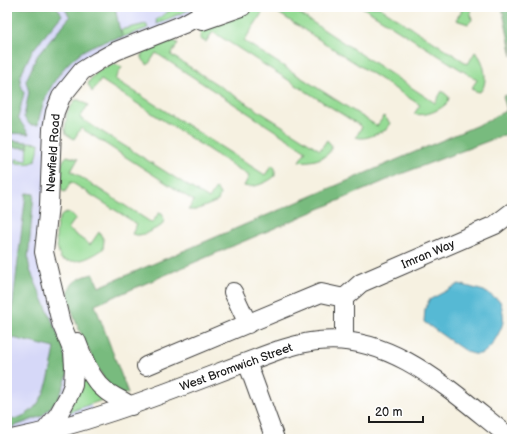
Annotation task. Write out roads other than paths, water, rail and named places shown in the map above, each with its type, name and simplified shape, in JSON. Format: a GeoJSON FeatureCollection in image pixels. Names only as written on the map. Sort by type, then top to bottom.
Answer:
{"type":"FeatureCollection","features":[{"type":"Feature","properties":{"kind":"street","name":"Newfield Road"},"geometry":{"type":"LineString","coordinates":[[44,432],[58,415],[69,396],[73,385],[74,367],[73,352],[61,323],[44,252],[49,205],[52,129],[55,112],[61,97],[82,71],[98,61],[116,51],[184,24],[214,7]]}},
{"type":"Feature","properties":{"kind":"street","name":"Newfield Road"},"geometry":{"type":"LineString","coordinates":[[184,24],[207,20],[242,7]]}},
{"type":"Feature","properties":{"kind":"street","name":"Imran Way"},"geometry":{"type":"LineString","coordinates":[[344,298],[361,283],[495,225],[512,212]]}},
{"type":"Feature","properties":{"kind":"street","name":"Newfield Road"},"geometry":{"type":"LineString","coordinates":[[51,283],[64,306],[82,355],[98,383],[112,395],[131,406]]}},
{"type":"Feature","properties":{"kind":"street"},"geometry":{"type":"LineString","coordinates":[[233,292],[248,324]]}},
{"type":"Feature","properties":{"kind":"street"},"geometry":{"type":"LineString","coordinates":[[146,366],[321,293],[344,298],[344,341]]}},
{"type":"Feature","properties":{"kind":"street","name":"West Bromwich Street"},"geometry":{"type":"LineString","coordinates":[[11,439],[44,432],[131,406],[246,362],[305,343],[318,341],[344,341],[381,348],[426,373],[512,439]]}},
{"type":"Feature","properties":{"kind":"street"},"geometry":{"type":"LineString","coordinates":[[246,362],[275,439]]}},
{"type":"Feature","properties":{"kind":"water"},"geometry":{"type":"Polygon","coordinates":[[[459,284],[484,291],[500,301],[503,311],[503,324],[491,346],[481,354],[471,353],[465,350],[424,322],[425,309],[429,300],[459,284]]]}}]}
